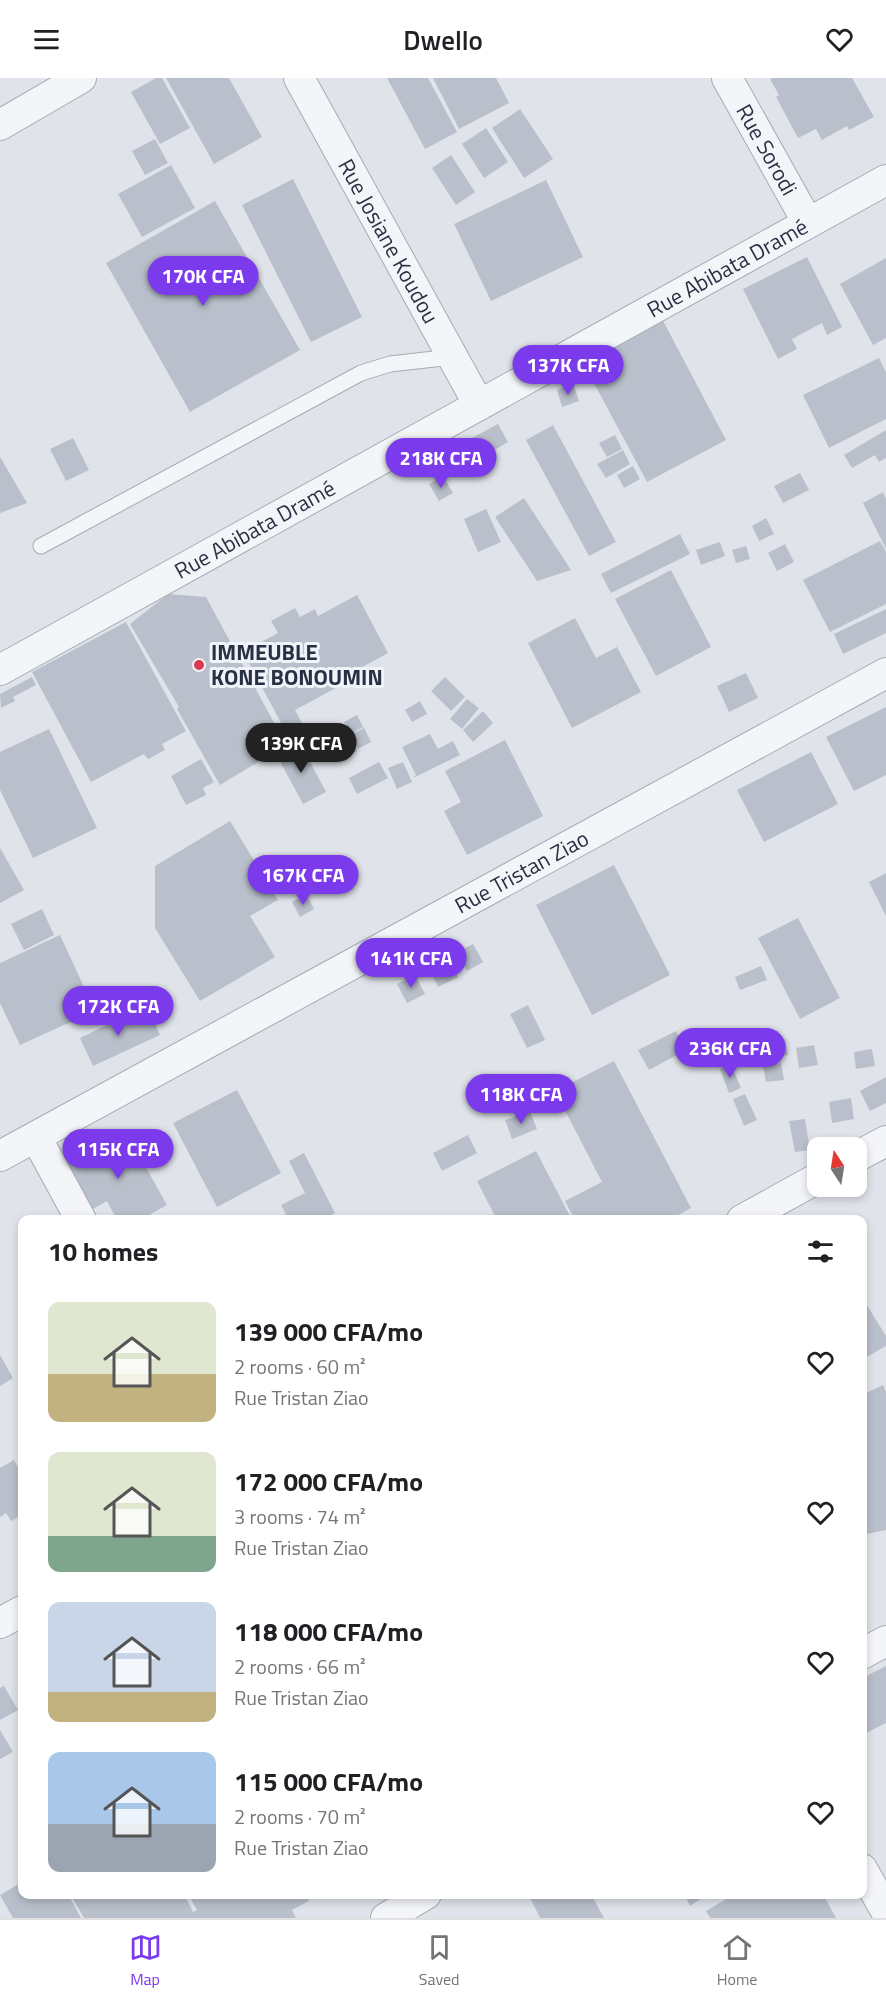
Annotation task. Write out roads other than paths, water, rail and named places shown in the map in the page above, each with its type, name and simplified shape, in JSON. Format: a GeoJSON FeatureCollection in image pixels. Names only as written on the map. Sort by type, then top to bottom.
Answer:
{"type":"FeatureCollection","features":[{"type":"Feature","properties":{"kind":"street"},"geometry":{"type":"LineString","coordinates":[[0,124],[81,78]]}},
{"type":"Feature","properties":{"kind":"street","name":"Rue Josiane Koudou"},"geometry":{"type":"LineString","coordinates":[[299,78],[478,405]]}},
{"type":"Feature","properties":{"kind":"street","name":"Rue Sorodi"},"geometry":{"type":"LineString","coordinates":[[727,78],[808,223]]}},
{"type":"Feature","properties":{"kind":"street","name":"Rue Abibata Dramé"},"geometry":{"type":"LineString","coordinates":[[0,670],[886,180]]}},
{"type":"Feature","properties":{"kind":"street","name":"Rue Tristan Ziao"},"geometry":{"type":"LineString","coordinates":[[0,1156],[886,673]]}},
{"type":"Feature","properties":{"kind":"street"},"geometry":{"type":"LineString","coordinates":[[36,1137],[78,1215]]}},
{"type":"Feature","properties":{"kind":"street"},"geometry":{"type":"LineString","coordinates":[[867,1151],[886,1141]]}},
{"type":"Feature","properties":{"kind":"street"},"geometry":{"type":"LineString","coordinates":[[751,1215],[807,1184]]}},
{"type":"Feature","properties":{"kind":"street"},"geometry":{"type":"LineString","coordinates":[[0,1623],[18,1613]]}},
{"type":"Feature","properties":{"kind":"street"},"geometry":{"type":"LineString","coordinates":[[867,1651],[886,1641]]}},
{"type":"Feature","properties":{"kind":"street"},"geometry":{"type":"LineString","coordinates":[[867,1878],[886,1911]]}},
{"type":"Feature","properties":{"kind":"street"},"geometry":{"type":"LineString","coordinates":[[386,1918],[418,1899]]}},
{"type":"Feature","properties":{"kind":"lane"},"geometry":{"type":"LineString","coordinates":[[41,546],[361,373],[390,364],[453,357]]}},
{"type":"Feature","properties":{"kind":"place","name":"IMMEUBLE KONE BONOUMIN"},"geometry":{"type":"Point","coordinates":[199,665]}}]}
